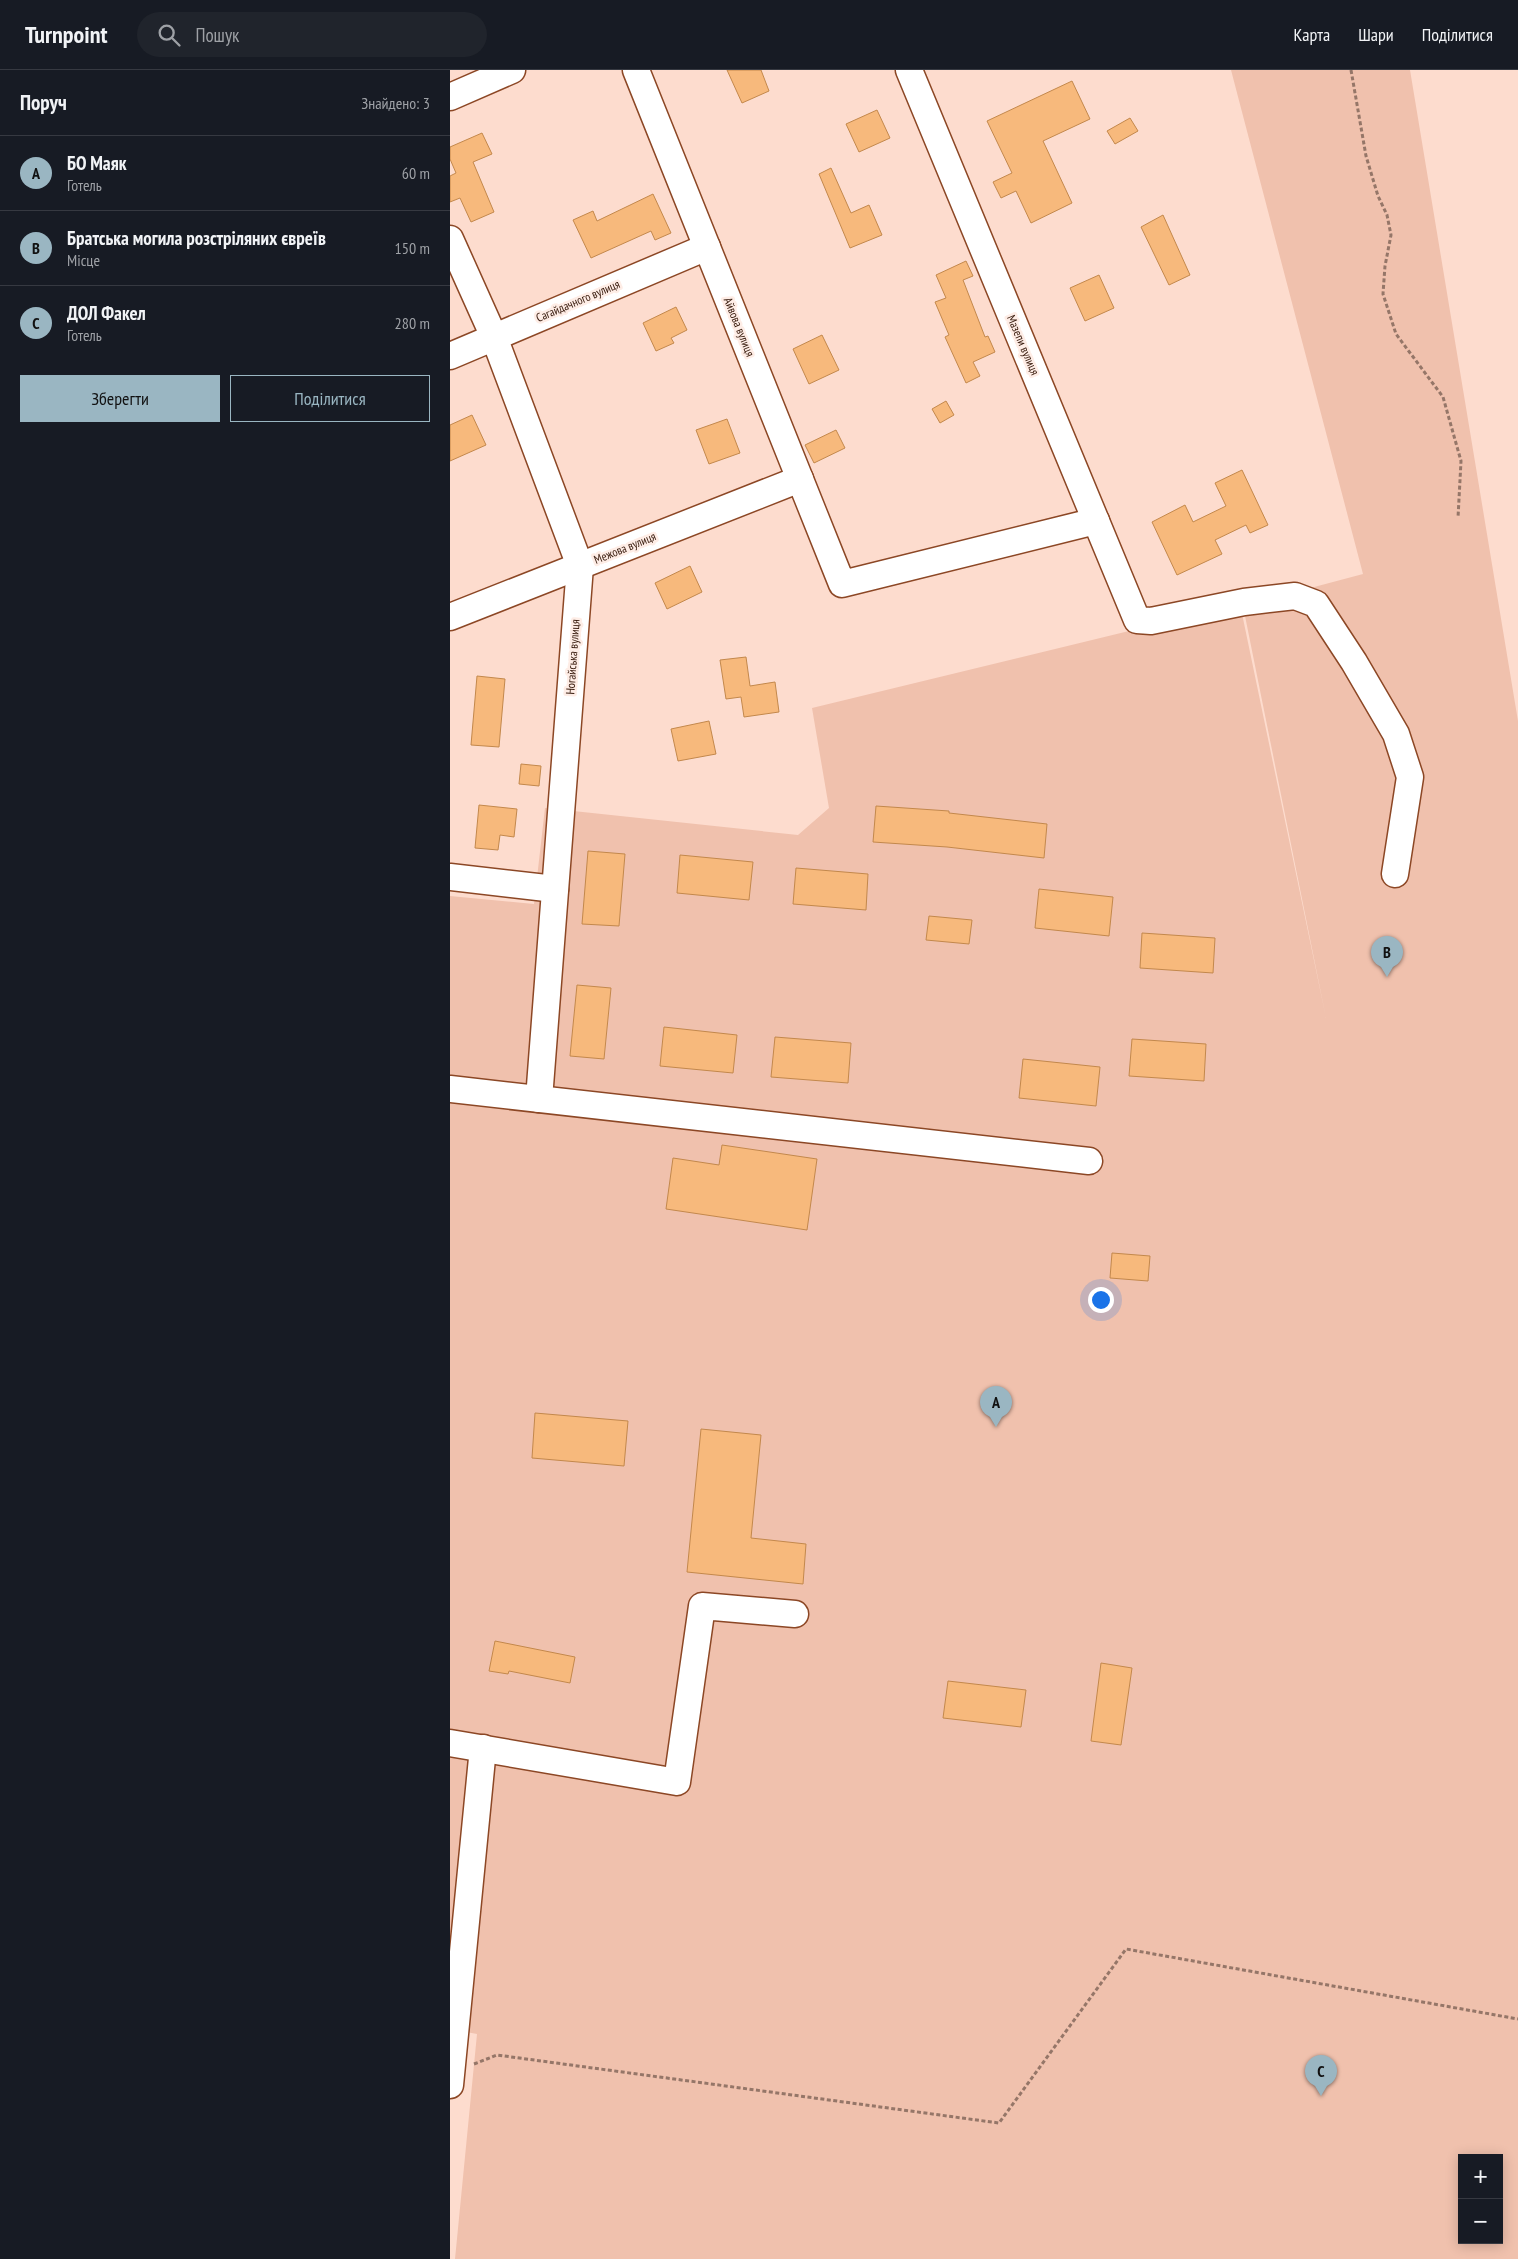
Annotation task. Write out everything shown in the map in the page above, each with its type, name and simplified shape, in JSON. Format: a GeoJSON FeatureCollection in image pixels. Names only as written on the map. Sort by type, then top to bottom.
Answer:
{"type":"FeatureCollection","features":[{"type":"Feature","properties":{"kind":"street"},"geometry":{"type":"LineString","coordinates":[[450,97],[512,70]]}},
{"type":"Feature","properties":{"kind":"street","name":"Айвова вулиця"},"geometry":{"type":"LineString","coordinates":[[636,70],[842,584],[1096,521]]}},
{"type":"Feature","properties":{"kind":"street","name":"Мазепи вулиця"},"geometry":{"type":"LineString","coordinates":[[909,70],[1138,620],[1151,621],[1244,602],[1295,596],[1316,604],[1354,662],[1396,734],[1410,776],[1395,874]]}},
{"type":"Feature","properties":{"kind":"street","name":"Ногайська вулиця"},"geometry":{"type":"LineString","coordinates":[[450,239],[494,337],[580,566],[539,1099]]}},
{"type":"Feature","properties":{"kind":"street","name":"Сагайдачного вулиця"},"geometry":{"type":"LineString","coordinates":[[450,356],[707,247]]}},
{"type":"Feature","properties":{"kind":"street","name":"Межова вулиця"},"geometry":{"type":"LineString","coordinates":[[450,617],[800,479]]}},
{"type":"Feature","properties":{"kind":"street"},"geometry":{"type":"LineString","coordinates":[[450,877],[555,889]]}},
{"type":"Feature","properties":{"kind":"street"},"geometry":{"type":"LineString","coordinates":[[450,1089],[1089,1161]]}},
{"type":"Feature","properties":{"kind":"street"},"geometry":{"type":"LineString","coordinates":[[450,1743],[677,1782],[702,1606],[795,1614]]}},
{"type":"Feature","properties":{"kind":"street"},"geometry":{"type":"LineString","coordinates":[[451,2079],[483,1748]]}},
{"type":"Feature","properties":{"kind":"path"},"geometry":{"type":"LineString","coordinates":[[1351,70],[1366,156],[1378,196],[1387,215],[1391,235],[1383,294],[1396,334],[1443,397],[1461,461],[1458,518]]}},
{"type":"Feature","properties":{"kind":"path"},"geometry":{"type":"LineString","coordinates":[[451,2079],[498,2055],[999,2123],[1126,1949],[1518,2019]]}},
{"type":"Feature","properties":{"kind":"shaded area"},"geometry":{"type":"Polygon","coordinates":[[[1231,70],[1410,70],[1518,721],[1518,2259],[455,2259],[477,2034],[450,2029],[450,896],[534,904],[545,808],[798,835],[829,808],[812,708],[1240,604],[1326,1018],[1243,606],[1363,574],[1231,70]]]}},
{"type":"Feature","properties":{"kind":"building"},"geometry":{"type":"Polygon","coordinates":[[[727,70],[761,70],[769,91],[742,103],[727,70]]]}},
{"type":"Feature","properties":{"kind":"building"},"geometry":{"type":"Polygon","coordinates":[[[1072,81],[1090,119],[1043,141],[1072,203],[1031,223],[1016,191],[1001,198],[993,182],[1012,173],[987,121],[1072,81]]]}},
{"type":"Feature","properties":{"kind":"building"},"geometry":{"type":"Polygon","coordinates":[[[877,110],[890,138],[859,152],[846,124],[877,110]]]}},
{"type":"Feature","properties":{"kind":"building"},"geometry":{"type":"Polygon","coordinates":[[[1130,118],[1138,131],[1115,144],[1107,131],[1130,118]]]}},
{"type":"Feature","properties":{"kind":"building"},"geometry":{"type":"Polygon","coordinates":[[[482,133],[492,154],[473,162],[494,212],[471,222],[460,198],[450,202],[450,176],[456,173],[450,159],[450,147],[482,133]]]}},
{"type":"Feature","properties":{"kind":"building"},"geometry":{"type":"Polygon","coordinates":[[[831,168],[851,213],[869,205],[882,235],[850,248],[819,174],[831,168]]]}},
{"type":"Feature","properties":{"kind":"building"},"geometry":{"type":"Polygon","coordinates":[[[653,194],[671,233],[655,240],[651,231],[591,258],[573,220],[593,211],[597,221],[653,194]]]}},
{"type":"Feature","properties":{"kind":"building"},"geometry":{"type":"Polygon","coordinates":[[[1163,215],[1190,275],[1169,285],[1141,227],[1163,215]]]}},
{"type":"Feature","properties":{"kind":"building"},"geometry":{"type":"Polygon","coordinates":[[[966,261],[973,276],[963,280],[985,337],[988,336],[995,352],[973,362],[980,376],[966,383],[945,337],[949,335],[935,302],[946,298],[936,275],[966,261]]]}},
{"type":"Feature","properties":{"kind":"building"},"geometry":{"type":"Polygon","coordinates":[[[1099,275],[1114,308],[1085,321],[1070,288],[1099,275]]]}},
{"type":"Feature","properties":{"kind":"building"},"geometry":{"type":"Polygon","coordinates":[[[676,307],[687,330],[671,338],[674,343],[656,351],[643,323],[676,307]]]}},
{"type":"Feature","properties":{"kind":"building"},"geometry":{"type":"Polygon","coordinates":[[[822,335],[839,370],[809,384],[793,349],[822,335]]]}},
{"type":"Feature","properties":{"kind":"building"},"geometry":{"type":"Polygon","coordinates":[[[946,401],[954,415],[940,423],[932,409],[946,401]]]}},
{"type":"Feature","properties":{"kind":"building"},"geometry":{"type":"Polygon","coordinates":[[[472,415],[486,445],[450,461],[450,425],[472,415]]]}},
{"type":"Feature","properties":{"kind":"building"},"geometry":{"type":"Polygon","coordinates":[[[727,419],[740,453],[709,464],[696,430],[727,419]]]}},
{"type":"Feature","properties":{"kind":"building"},"geometry":{"type":"Polygon","coordinates":[[[836,430],[845,448],[814,463],[805,445],[836,430]]]}},
{"type":"Feature","properties":{"kind":"building"},"geometry":{"type":"Polygon","coordinates":[[[1242,470],[1268,525],[1250,533],[1246,525],[1215,540],[1222,554],[1177,575],[1152,522],[1185,505],[1193,522],[1226,506],[1215,483],[1242,470]]]}},
{"type":"Feature","properties":{"kind":"building"},"geometry":{"type":"Polygon","coordinates":[[[690,566],[702,592],[667,609],[655,583],[690,566]]]}},
{"type":"Feature","properties":{"kind":"building"},"geometry":{"type":"Polygon","coordinates":[[[746,657],[750,686],[775,682],[779,712],[744,717],[741,697],[726,699],[720,660],[746,657]]]}},
{"type":"Feature","properties":{"kind":"building"},"geometry":{"type":"Polygon","coordinates":[[[477,676],[505,679],[499,747],[471,745],[477,676]]]}},
{"type":"Feature","properties":{"kind":"building"},"geometry":{"type":"Polygon","coordinates":[[[709,721],[716,754],[678,761],[671,729],[709,721]]]}},
{"type":"Feature","properties":{"kind":"building"},"geometry":{"type":"Polygon","coordinates":[[[521,764],[541,766],[539,786],[519,784],[521,764]]]}},
{"type":"Feature","properties":{"kind":"building"},"geometry":{"type":"Polygon","coordinates":[[[479,805],[517,809],[514,837],[500,835],[498,850],[475,848],[479,805]]]}},
{"type":"Feature","properties":{"kind":"building"},"geometry":{"type":"Polygon","coordinates":[[[876,806],[949,811],[949,813],[1047,824],[1044,858],[947,847],[873,842],[876,806]]]}},
{"type":"Feature","properties":{"kind":"building"},"geometry":{"type":"Polygon","coordinates":[[[588,851],[625,854],[619,926],[582,924],[588,851]]]}},
{"type":"Feature","properties":{"kind":"building"},"geometry":{"type":"Polygon","coordinates":[[[680,855],[753,862],[749,900],[677,893],[680,855]]]}},
{"type":"Feature","properties":{"kind":"building"},"geometry":{"type":"Polygon","coordinates":[[[796,868],[868,874],[866,910],[793,904],[796,868]]]}},
{"type":"Feature","properties":{"kind":"building"},"geometry":{"type":"Polygon","coordinates":[[[1039,889],[1113,897],[1109,936],[1035,928],[1039,889]]]}},
{"type":"Feature","properties":{"kind":"building"},"geometry":{"type":"Polygon","coordinates":[[[929,916],[972,920],[969,944],[926,940],[929,916]]]}},
{"type":"Feature","properties":{"kind":"building"},"geometry":{"type":"Polygon","coordinates":[[[1142,933],[1215,938],[1213,973],[1140,968],[1142,933]]]}},
{"type":"Feature","properties":{"kind":"building"},"geometry":{"type":"Polygon","coordinates":[[[577,985],[611,988],[604,1059],[570,1056],[577,985]]]}},
{"type":"Feature","properties":{"kind":"building"},"geometry":{"type":"Polygon","coordinates":[[[664,1027],[737,1035],[733,1073],[660,1066],[664,1027]]]}},
{"type":"Feature","properties":{"kind":"building"},"geometry":{"type":"Polygon","coordinates":[[[775,1037],[851,1043],[848,1083],[771,1077],[775,1037]]]}},
{"type":"Feature","properties":{"kind":"building"},"geometry":{"type":"Polygon","coordinates":[[[1132,1039],[1206,1044],[1204,1081],[1129,1076],[1132,1039]]]}},
{"type":"Feature","properties":{"kind":"building"},"geometry":{"type":"Polygon","coordinates":[[[1023,1059],[1100,1067],[1096,1106],[1019,1098],[1023,1059]]]}},
{"type":"Feature","properties":{"kind":"building"},"geometry":{"type":"Polygon","coordinates":[[[722,1145],[817,1159],[807,1230],[666,1209],[673,1158],[719,1165],[722,1145]]]}},
{"type":"Feature","properties":{"kind":"building"},"geometry":{"type":"Polygon","coordinates":[[[1112,1253],[1150,1256],[1148,1281],[1110,1278],[1112,1253]]]}},
{"type":"Feature","properties":{"kind":"building"},"geometry":{"type":"Polygon","coordinates":[[[535,1413],[628,1421],[624,1466],[532,1458],[535,1413]]]}},
{"type":"Feature","properties":{"kind":"building"},"geometry":{"type":"Polygon","coordinates":[[[701,1429],[761,1435],[751,1538],[806,1544],[803,1584],[687,1572],[701,1429]]]}},
{"type":"Feature","properties":{"kind":"building"},"geometry":{"type":"Polygon","coordinates":[[[495,1641],[575,1657],[570,1683],[509,1671],[508,1674],[489,1671],[495,1641]]]}},
{"type":"Feature","properties":{"kind":"building"},"geometry":{"type":"Polygon","coordinates":[[[1101,1663],[1132,1668],[1121,1745],[1091,1741],[1101,1663]]]}},
{"type":"Feature","properties":{"kind":"building"},"geometry":{"type":"Polygon","coordinates":[[[948,1681],[1026,1690],[1021,1727],[943,1718],[948,1681]]]}},
{"type":"Feature","properties":{"kind":"place","name":"Братська могила розстріляних євреїв"},"geometry":{"type":"Point","coordinates":[1387,977]}},
{"type":"Feature","properties":{"kind":"place","name":"БО Маяк"},"geometry":{"type":"Point","coordinates":[996,1427]}},
{"type":"Feature","properties":{"kind":"place","name":"ДОЛ Факел"},"geometry":{"type":"Point","coordinates":[1321,2096]}}]}
